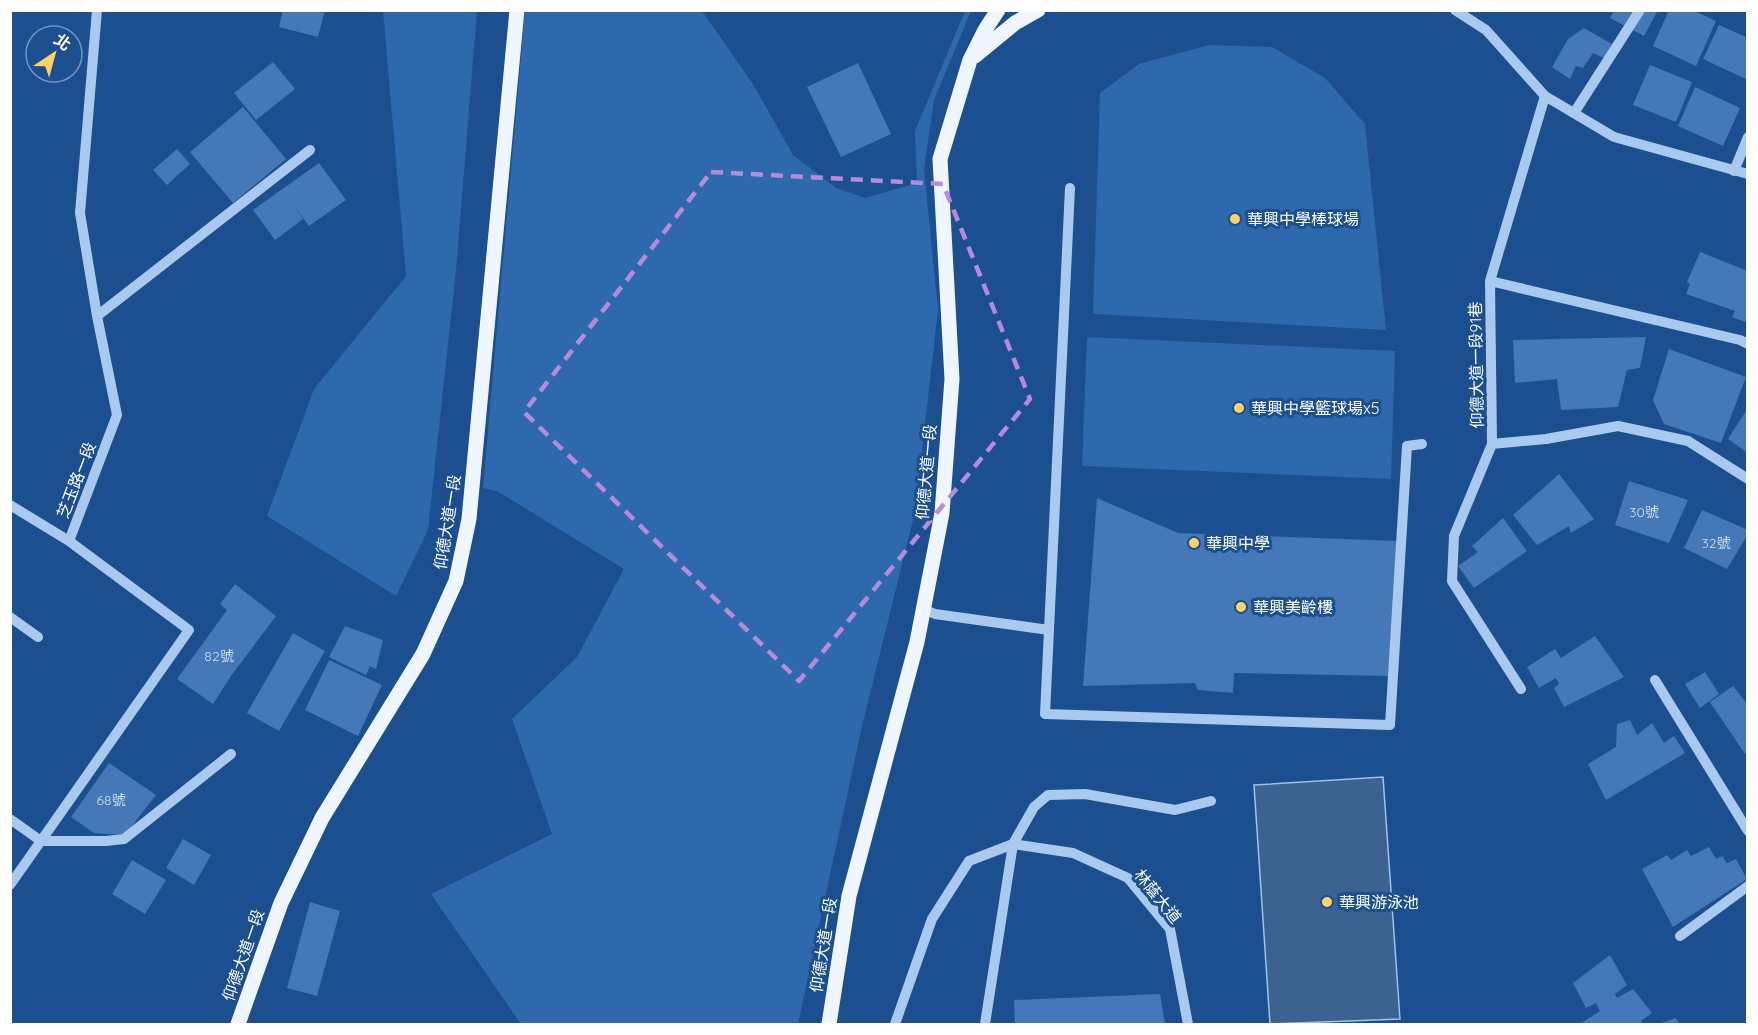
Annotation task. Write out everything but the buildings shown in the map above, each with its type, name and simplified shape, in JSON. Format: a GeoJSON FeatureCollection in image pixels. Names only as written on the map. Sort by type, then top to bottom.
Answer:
{"type":"FeatureCollection","features":[{"type":"Feature","properties":{"kind":"main road","name":"仰德大道一段"},"geometry":{"type":"LineString","coordinates":[[238,1024],[281,903],[317,829],[423,654],[456,580],[469,519],[517,10]]}},
{"type":"Feature","properties":{"kind":"main road","name":"仰德大道一段"},"geometry":{"type":"LineString","coordinates":[[829,1024],[849,896],[908,677],[924,609],[942,513],[952,379],[940,159],[970,60],[998,10]]}},
{"type":"Feature","properties":{"kind":"main road"},"geometry":{"type":"LineString","coordinates":[[970,60],[1015,23],[1038,10]]}},
{"type":"Feature","properties":{"kind":"street","name":"芝玉路一段"},"geometry":{"type":"LineString","coordinates":[[10,885],[189,630],[69,541],[117,415],[97,316],[80,213],[96,10]]}},
{"type":"Feature","properties":{"kind":"street"},"geometry":{"type":"LineString","coordinates":[[1455,10],[1486,30],[1545,96],[1614,136],[1748,174]]}},
{"type":"Feature","properties":{"kind":"street"},"geometry":{"type":"LineString","coordinates":[[1574,113],[1640,10]]}},
{"type":"Feature","properties":{"kind":"street","name":"仰德大道一段91巷"},"geometry":{"type":"LineString","coordinates":[[1545,96],[1490,282],[1492,444],[1546,439],[1618,426],[1688,441],[1748,479]]}},
{"type":"Feature","properties":{"kind":"street"},"geometry":{"type":"LineString","coordinates":[[1734,171],[1748,136]]}},
{"type":"Feature","properties":{"kind":"street"},"geometry":{"type":"LineString","coordinates":[[97,316],[310,150]]}},
{"type":"Feature","properties":{"kind":"street"},"geometry":{"type":"LineString","coordinates":[[1070,188],[1045,714],[1390,725],[1407,446],[1422,444]]}},
{"type":"Feature","properties":{"kind":"street"},"geometry":{"type":"LineString","coordinates":[[1490,282],[1740,340],[1748,344]]}},
{"type":"Feature","properties":{"kind":"street"},"geometry":{"type":"LineString","coordinates":[[1492,444],[1454,536],[1452,581],[1521,689]]}},
{"type":"Feature","properties":{"kind":"street"},"geometry":{"type":"LineString","coordinates":[[10,505],[69,541]]}},
{"type":"Feature","properties":{"kind":"street"},"geometry":{"type":"LineString","coordinates":[[924,609],[935,614],[1049,630]]}},
{"type":"Feature","properties":{"kind":"street"},"geometry":{"type":"LineString","coordinates":[[10,617],[38,637]]}},
{"type":"Feature","properties":{"kind":"street"},"geometry":{"type":"LineString","coordinates":[[1655,680],[1748,831]]}},
{"type":"Feature","properties":{"kind":"street"},"geometry":{"type":"LineString","coordinates":[[10,819],[41,841],[124,839],[231,754]]}},
{"type":"Feature","properties":{"kind":"street"},"geometry":{"type":"LineString","coordinates":[[985,1024],[1013,844],[1034,807],[1048,795],[1086,794],[1175,810],[1211,801]]}},
{"type":"Feature","properties":{"kind":"street","name":"林蔭大道"},"geometry":{"type":"LineString","coordinates":[[895,1024],[932,919],[969,861],[1013,844],[1073,853],[1128,878],[1170,929],[1188,1024]]}},
{"type":"Feature","properties":{"kind":"street"},"geometry":{"type":"LineString","coordinates":[[1680,936],[1748,886]]}},
{"type":"Feature","properties":{"kind":"highlighted area"},"geometry":{"type":"Polygon","coordinates":[[[711,172],[943,184],[1030,399],[799,681],[524,412],[711,172]]]}},
{"type":"Feature","properties":{"kind":"shaded area"},"geometry":{"type":"Polygon","coordinates":[[[383,11],[477,11],[456,270],[428,530],[396,596],[267,516],[314,389],[406,276],[383,11]]]}},
{"type":"Feature","properties":{"kind":"shaded area"},"geometry":{"type":"Polygon","coordinates":[[[525,11],[702,11],[753,84],[793,155],[836,188],[865,198],[917,183],[915,131],[965,11],[971,11],[934,100],[924,168],[938,310],[915,512],[862,726],[798,1024],[521,1024],[431,894],[552,834],[512,719],[577,657],[624,569],[497,491],[483,488],[525,11]]]}},
{"type":"Feature","properties":{"kind":"shaded area","name":"華興中學棒球場"},"geometry":{"type":"Polygon","coordinates":[[[1209,45],[1272,47],[1325,78],[1365,124],[1386,330],[1093,314],[1100,93],[1139,64],[1209,45]]]}},
{"type":"Feature","properties":{"kind":"shaded area","name":"華興中學籃球場x5"},"geometry":{"type":"Polygon","coordinates":[[[1087,337],[1395,351],[1391,479],[1082,466],[1087,337]]]}},
{"type":"Feature","properties":{"kind":"shaded area","name":"華興游泳池"},"geometry":{"type":"Polygon","coordinates":[[[1383,777],[1400,1019],[1270,1024],[1254,785],[1383,777]]]}},
{"type":"Feature","properties":{"kind":"place","name":"華興中學棒球場"},"geometry":{"type":"Point","coordinates":[1235,219]}},
{"type":"Feature","properties":{"kind":"place","name":"華興中學籃球場x5"},"geometry":{"type":"Point","coordinates":[1239,408]}},
{"type":"Feature","properties":{"kind":"place","name":"華興中學"},"geometry":{"type":"Point","coordinates":[1194,543]}},
{"type":"Feature","properties":{"kind":"place","name":"華興美齡樓"},"geometry":{"type":"Point","coordinates":[1241,607]}},
{"type":"Feature","properties":{"kind":"place","name":"華興游泳池"},"geometry":{"type":"Point","coordinates":[1327,902]}}]}
